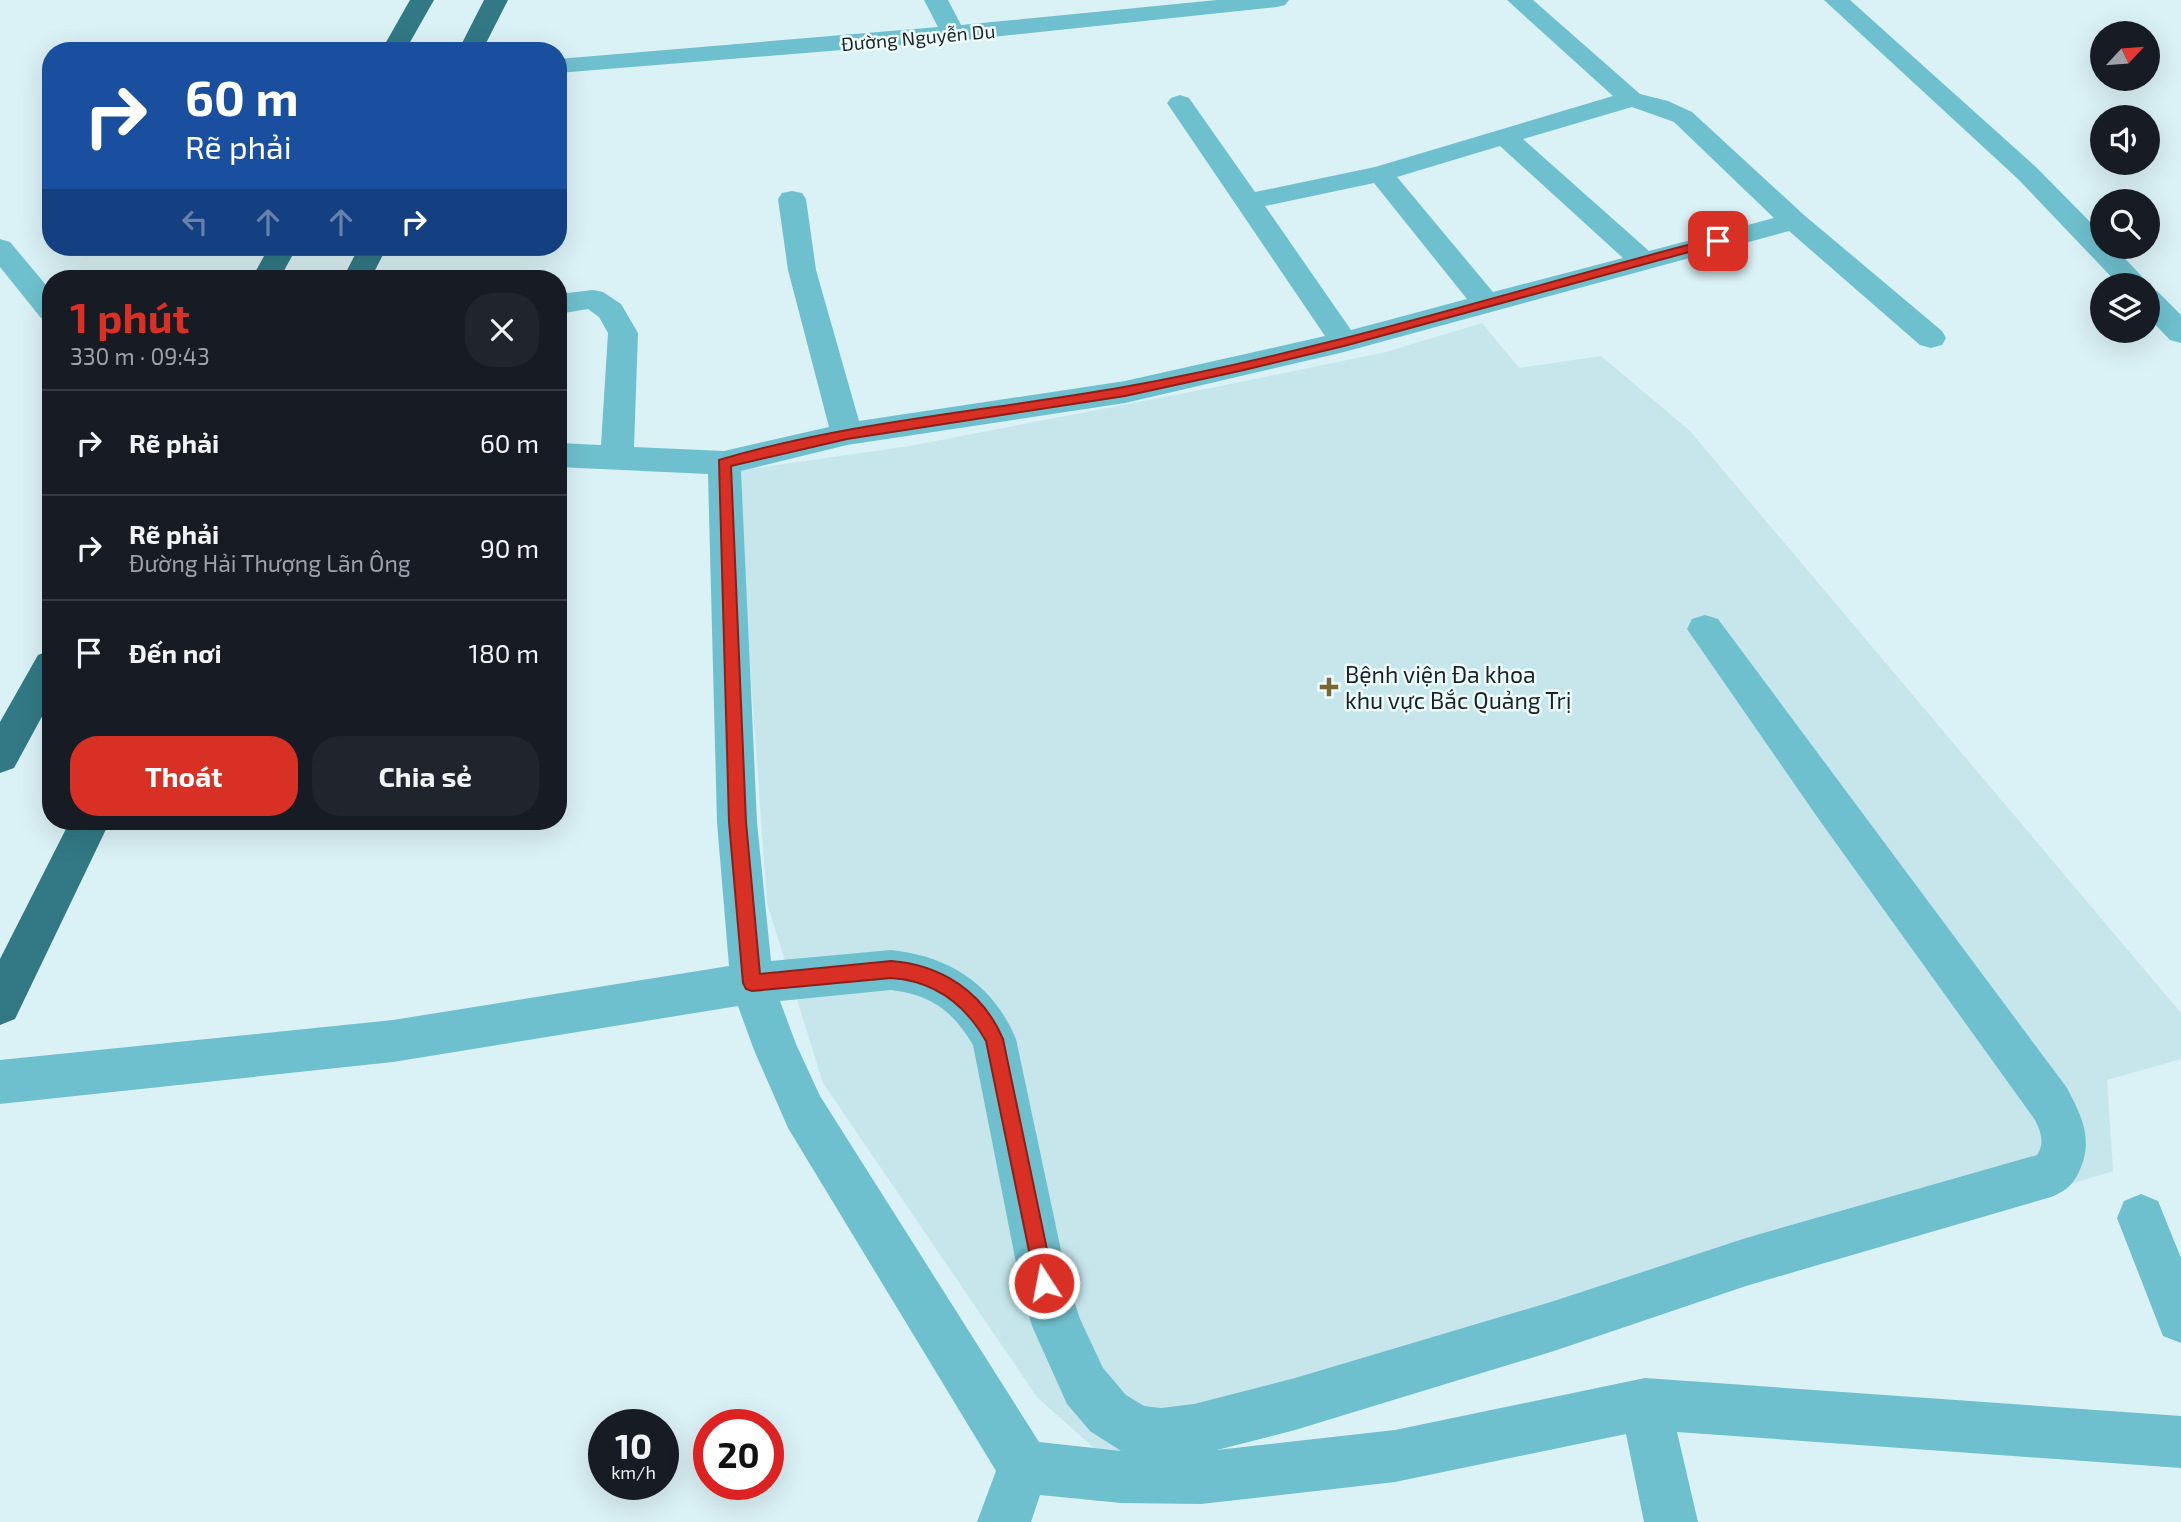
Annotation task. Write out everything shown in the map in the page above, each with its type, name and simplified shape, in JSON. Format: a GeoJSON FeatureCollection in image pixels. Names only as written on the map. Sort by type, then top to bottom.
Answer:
{"type":"FeatureCollection","features":[{"type":"Feature","properties":{"kind":"highway"},"geometry":{"type":"LineString","coordinates":[[398,42],[422,0]]}},
{"type":"Feature","properties":{"kind":"highway"},"geometry":{"type":"LineString","coordinates":[[475,42],[496,0]]}},
{"type":"Feature","properties":{"kind":"highway"},"geometry":{"type":"LineString","coordinates":[[0,757],[42,681]]}},
{"type":"Feature","properties":{"kind":"highway"},"geometry":{"type":"LineString","coordinates":[[0,1004],[86,830]]}},
{"type":"Feature","properties":{"kind":"street"},"geometry":{"type":"LineString","coordinates":[[936,0],[954,34]]}},
{"type":"Feature","properties":{"kind":"street","name":"Đường Nguyễn Du"},"geometry":{"type":"LineString","coordinates":[[567,65],[954,34],[1146,16],[1277,0]]}},
{"type":"Feature","properties":{"kind":"street"},"geometry":{"type":"LineString","coordinates":[[1519,0],[1631,99],[1659,106],[1683,117],[1794,221],[1931,338]]}},
{"type":"Feature","properties":{"kind":"street"},"geometry":{"type":"LineString","coordinates":[[1836,0],[2027,173],[2123,273]]}},
{"type":"Feature","properties":{"kind":"street"},"geometry":{"type":"LineString","coordinates":[[1246,202],[1380,174],[1631,99]]}},
{"type":"Feature","properties":{"kind":"street"},"geometry":{"type":"LineString","coordinates":[[1180,103],[1344,342]]}},
{"type":"Feature","properties":{"kind":"street"},"geometry":{"type":"LineString","coordinates":[[1506,138],[1642,260]]}},
{"type":"Feature","properties":{"kind":"street"},"geometry":{"type":"LineString","coordinates":[[1380,174],[1487,304]]}},
{"type":"Feature","properties":{"kind":"street"},"geometry":{"type":"LineString","coordinates":[[792,199],[802,270],[847,434]]}},
{"type":"Feature","properties":{"kind":"street"},"geometry":{"type":"LineString","coordinates":[[567,455],[724,463],[847,434],[1125,391],[1344,342],[1794,221]]}},
{"type":"Feature","properties":{"kind":"street"},"geometry":{"type":"LineString","coordinates":[[0,248],[42,299]]}},
{"type":"Feature","properties":{"kind":"street"},"geometry":{"type":"LineString","coordinates":[[567,303],[593,299],[611,311],[623,333],[617,457]]}},
{"type":"Feature","properties":{"kind":"street"},"geometry":{"type":"LineString","coordinates":[[2160,311],[2181,333]]}},
{"type":"Feature","properties":{"kind":"street"},"geometry":{"type":"LineString","coordinates":[[724,463],[737,822],[752,983],[776,1050],[804,1112],[1024,1467]]}},
{"type":"Feature","properties":{"kind":"street"},"geometry":{"type":"LineString","coordinates":[[0,1082],[393,1041],[752,983],[891,970],[911,971],[933,978],[952,989],[975,1008],[994,1039],[1044,1283],[1057,1326],[1085,1386],[1108,1413],[1136,1431],[1161,1434],[1194,1430],[1296,1404],[1554,1326],[1746,1262],[2051,1174],[2061,1162],[2066,1147],[2063,1127],[2051,1104],[1705,629]]}},
{"type":"Feature","properties":{"kind":"street"},"geometry":{"type":"LineString","coordinates":[[2141,1218],[2181,1318]]}},
{"type":"Feature","properties":{"kind":"street"},"geometry":{"type":"LineString","coordinates":[[1024,1467],[1121,1477],[1201,1478],[1395,1456],[1645,1404],[2181,1442]]}},
{"type":"Feature","properties":{"kind":"street"},"geometry":{"type":"LineString","coordinates":[[1645,1404],[1671,1522]]}},
{"type":"Feature","properties":{"kind":"street"},"geometry":{"type":"LineString","coordinates":[[1004,1522],[1024,1467]]}},
{"type":"Feature","properties":{"kind":"shaded area","name":"Bệnh viện Đa khoa khu vực Bắc Quảng Trị"},"geometry":{"type":"Polygon","coordinates":[[[1482,323],[1519,368],[1601,356],[1690,431],[2181,1013],[2181,1059],[2107,1080],[2113,1171],[1180,1460],[1105,1458],[1037,1397],[823,1083],[767,903],[736,471],[910,446],[1216,387],[1386,352],[1482,323]]]}},
{"type":"Feature","properties":{"kind":"place","name":"Bệnh viện Đa khoa khu vực Bắc Quảng Trị"},"geometry":{"type":"Point","coordinates":[1329,687]}},
{"type":"Feature","properties":{"kind":"route"},"geometry":{"type":"LineString","coordinates":[[1044,1283],[994,1039],[968,1000],[933,978],[911,971],[891,970],[752,983],[737,822],[724,463],[847,434],[1125,391],[1244,366],[1344,342],[1718,241]]}}]}
